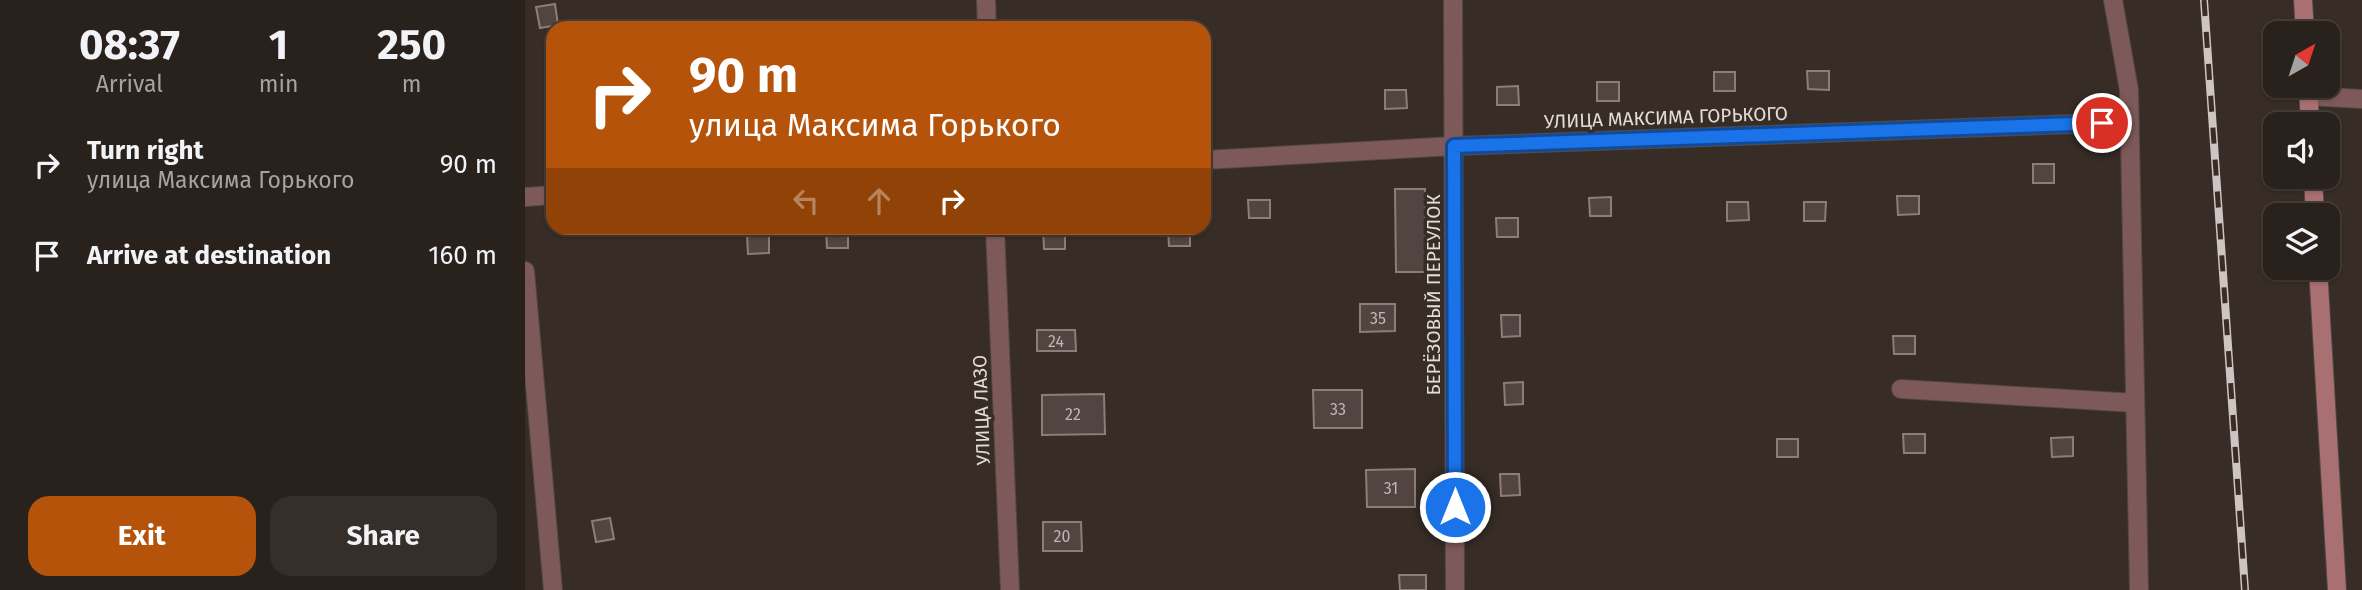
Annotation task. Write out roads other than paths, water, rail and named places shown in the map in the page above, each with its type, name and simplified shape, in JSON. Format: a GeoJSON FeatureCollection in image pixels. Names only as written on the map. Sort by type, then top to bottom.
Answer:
{"type":"FeatureCollection","features":[{"type":"Feature","properties":{"kind":"street"},"geometry":{"type":"LineString","coordinates":[[986,0],[987,21]]}},
{"type":"Feature","properties":{"kind":"street","name":"БЕРЁЗОВЫЙ ПЕРЕУЛОК"},"geometry":{"type":"LineString","coordinates":[[1453,0],[1455,590]]}},
{"type":"Feature","properties":{"kind":"street"},"geometry":{"type":"LineString","coordinates":[[2113,0],[2129,90],[2139,590]]}},
{"type":"Feature","properties":{"kind":"street"},"geometry":{"type":"LineString","coordinates":[[2303,0],[2304,21]]}},
{"type":"Feature","properties":{"kind":"street"},"geometry":{"type":"LineString","coordinates":[[2340,96],[2362,99]]}},
{"type":"Feature","properties":{"kind":"street","name":"УЛИЦА МАКСИМА ГОРЬКОГО"},"geometry":{"type":"LineString","coordinates":[[1211,160],[1454,146],[2130,122]]}},
{"type":"Feature","properties":{"kind":"street"},"geometry":{"type":"LineString","coordinates":[[525,197],[546,196]]}},
{"type":"Feature","properties":{"kind":"street","name":"УЛИЦА ЛАЗО"},"geometry":{"type":"LineString","coordinates":[[995,235],[1010,590]]}},
{"type":"Feature","properties":{"kind":"street"},"geometry":{"type":"LineString","coordinates":[[525,271],[554,590]]}},
{"type":"Feature","properties":{"kind":"street"},"geometry":{"type":"LineString","coordinates":[[2319,280],[2337,590]]}},
{"type":"Feature","properties":{"kind":"street"},"geometry":{"type":"LineString","coordinates":[[1901,389],[2135,403]]}},
{"type":"Feature","properties":{"kind":"railway"},"geometry":{"type":"LineString","coordinates":[[2204,0],[2245,590]]}}]}
